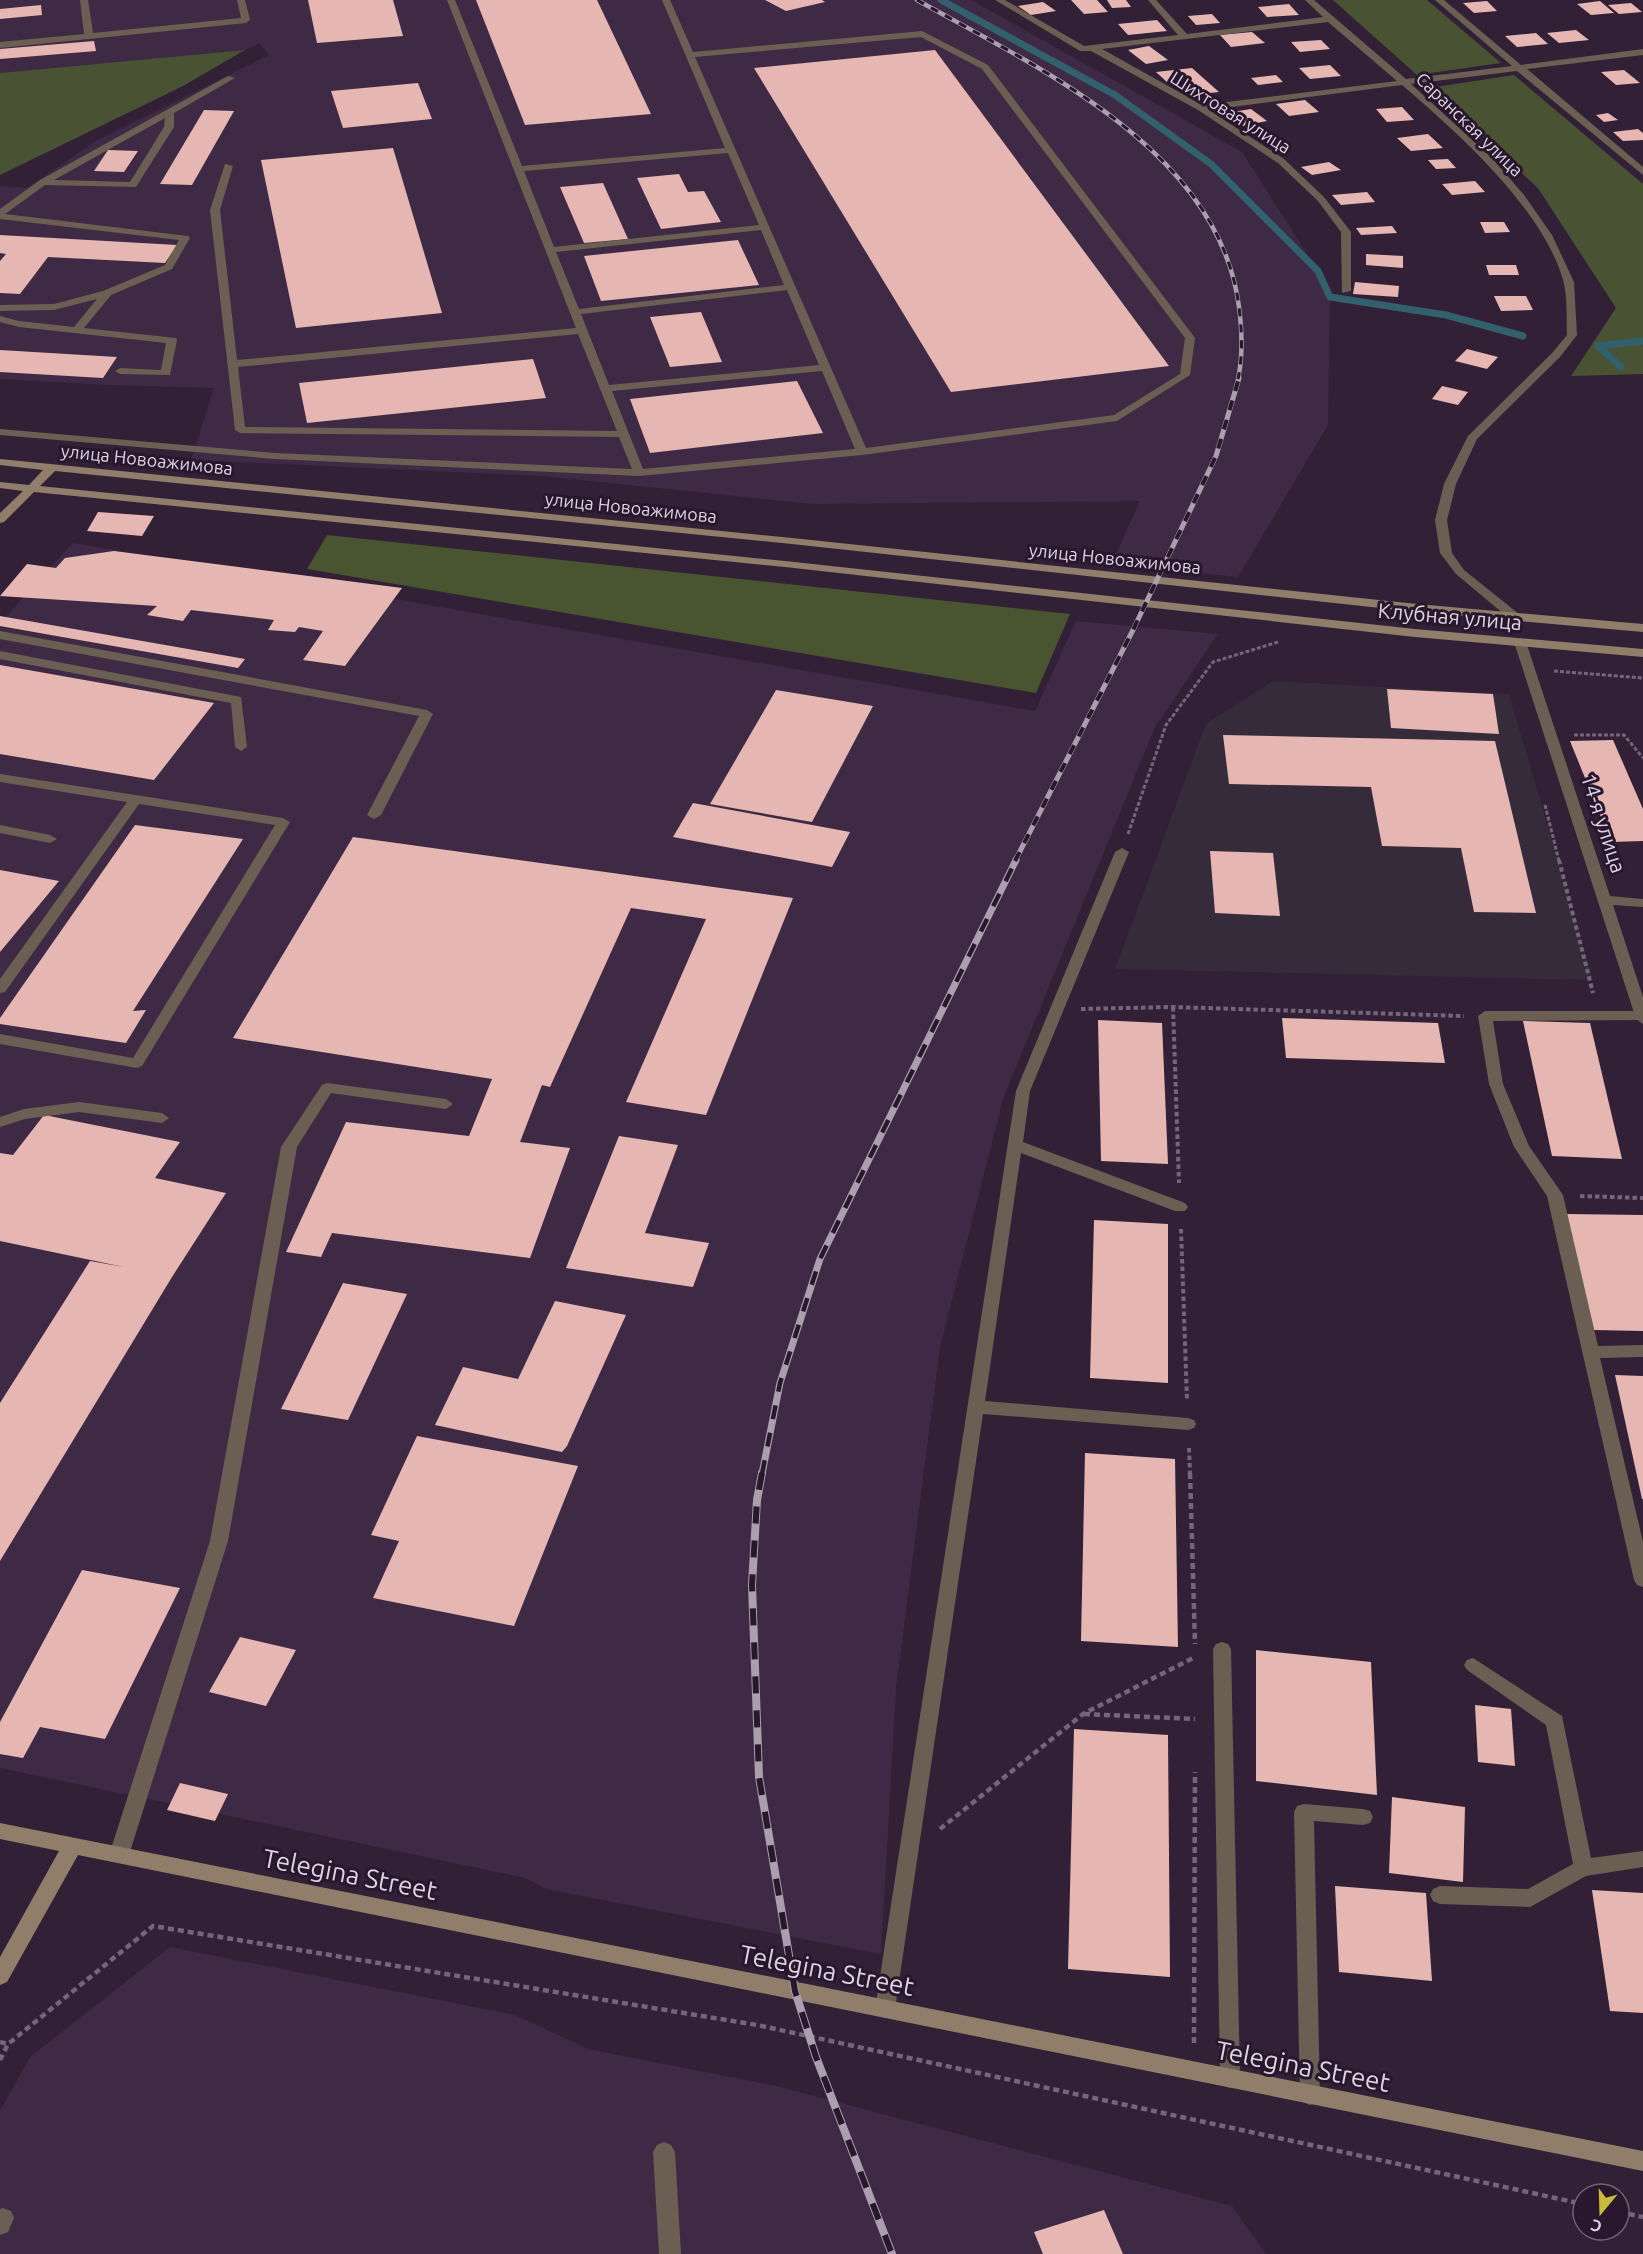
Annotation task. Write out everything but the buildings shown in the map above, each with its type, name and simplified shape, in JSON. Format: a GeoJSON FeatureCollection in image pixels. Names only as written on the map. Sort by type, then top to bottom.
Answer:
{"type":"FeatureCollection","features":[{"type":"Feature","properties":{"kind":"main road","name":"улица Новоажимова"},"geometry":{"type":"LineString","coordinates":[[0,462],[1258,592]]}},
{"type":"Feature","properties":{"kind":"main road"},"geometry":{"type":"LineString","coordinates":[[0,520],[52,467]]}},
{"type":"Feature","properties":{"kind":"main road","name":"улица Новоажимова"},"geometry":{"type":"LineString","coordinates":[[0,485],[1253,615]]}},
{"type":"Feature","properties":{"kind":"main road","name":"Клубная улица"},"geometry":{"type":"LineString","coordinates":[[1258,592],[1643,628]]}},
{"type":"Feature","properties":{"kind":"main road","name":"Клубная улица"},"geometry":{"type":"LineString","coordinates":[[1253,615],[1643,653]]}},
{"type":"Feature","properties":{"kind":"main road"},"geometry":{"type":"LineString","coordinates":[[1515,617],[1520,642]]}},
{"type":"Feature","properties":{"kind":"main road","name":"Telegina Street"},"geometry":{"type":"LineString","coordinates":[[0,1831],[1643,2161]]}},
{"type":"Feature","properties":{"kind":"main road"},"geometry":{"type":"LineString","coordinates":[[0,1976],[73,1845]]}},
{"type":"Feature","properties":{"kind":"street"},"geometry":{"type":"LineString","coordinates":[[84,0],[89,36]]}},
{"type":"Feature","properties":{"kind":"street"},"geometry":{"type":"LineString","coordinates":[[0,45],[246,20],[241,0]]}},
{"type":"Feature","properties":{"kind":"street"},"geometry":{"type":"LineString","coordinates":[[451,0],[639,473]]}},
{"type":"Feature","properties":{"kind":"street"},"geometry":{"type":"LineString","coordinates":[[666,0],[862,452]]}},
{"type":"Feature","properties":{"kind":"street","name":"Шихтовая улица"},"geometry":{"type":"LineString","coordinates":[[999,0],[1201,108],[1281,161],[1321,199],[1346,232],[1346,291]]}},
{"type":"Feature","properties":{"kind":"street"},"geometry":{"type":"LineString","coordinates":[[1152,0],[1184,36]]}},
{"type":"Feature","properties":{"kind":"street","name":"Саранская улица"},"geometry":{"type":"LineString","coordinates":[[1309,0],[1404,81],[1504,176],[1544,230],[1568,278],[1572,335],[1556,355],[1472,438],[1450,484],[1441,520],[1446,553],[1460,572],[1515,617]]}},
{"type":"Feature","properties":{"kind":"street"},"geometry":{"type":"LineString","coordinates":[[1439,0],[1643,172]]}},
{"type":"Feature","properties":{"kind":"street"},"geometry":{"type":"LineString","coordinates":[[1088,49],[1329,19]]}},
{"type":"Feature","properties":{"kind":"street"},"geometry":{"type":"LineString","coordinates":[[0,432],[275,456],[639,473],[862,452],[1117,417],[1185,375],[1190,338],[986,67],[922,34],[690,55]]}},
{"type":"Feature","properties":{"kind":"street"},"geometry":{"type":"LineString","coordinates":[[1201,108],[1643,52]]}},
{"type":"Feature","properties":{"kind":"street"},"geometry":{"type":"LineString","coordinates":[[0,215],[43,182],[231,78]]}},
{"type":"Feature","properties":{"kind":"street"},"geometry":{"type":"LineString","coordinates":[[128,135],[155,135],[169,127],[170,111]]}},
{"type":"Feature","properties":{"kind":"street"},"geometry":{"type":"LineString","coordinates":[[43,182],[133,185],[155,135]]}},
{"type":"Feature","properties":{"kind":"street"},"geometry":{"type":"LineString","coordinates":[[518,169],[731,150]]}},
{"type":"Feature","properties":{"kind":"street"},"geometry":{"type":"LineString","coordinates":[[228,166],[215,210],[240,430],[624,434]]}},
{"type":"Feature","properties":{"kind":"street"},"geometry":{"type":"LineString","coordinates":[[0,215],[184,238],[169,267],[107,293],[54,306],[0,308]]}},
{"type":"Feature","properties":{"kind":"street"},"geometry":{"type":"LineString","coordinates":[[551,250],[764,227]]}},
{"type":"Feature","properties":{"kind":"street"},"geometry":{"type":"LineString","coordinates":[[576,312],[790,287]]}},
{"type":"Feature","properties":{"kind":"street"},"geometry":{"type":"LineString","coordinates":[[77,330],[107,293]]}},
{"type":"Feature","properties":{"kind":"street"},"geometry":{"type":"LineString","coordinates":[[0,319],[19,324],[172,340],[166,373],[120,371]]}},
{"type":"Feature","properties":{"kind":"street"},"geometry":{"type":"LineString","coordinates":[[232,364],[584,330]]}},
{"type":"Feature","properties":{"kind":"street"},"geometry":{"type":"LineString","coordinates":[[606,388],[825,368]]}},
{"type":"Feature","properties":{"kind":"street"},"geometry":{"type":"LineString","coordinates":[[0,635],[427,714],[374,815]]}},
{"type":"Feature","properties":{"kind":"street","name":"14-я улица"},"geometry":{"type":"LineString","coordinates":[[1520,642],[1642,1017]]}},
{"type":"Feature","properties":{"kind":"street"},"geometry":{"type":"LineString","coordinates":[[0,654],[237,700],[241,747]]}},
{"type":"Feature","properties":{"kind":"street"},"geometry":{"type":"LineString","coordinates":[[0,778],[283,822],[137,1063],[0,1039]]}},
{"type":"Feature","properties":{"kind":"street"},"geometry":{"type":"LineString","coordinates":[[0,988],[136,799]]}},
{"type":"Feature","properties":{"kind":"street"},"geometry":{"type":"LineString","coordinates":[[0,829],[50,839]]}},
{"type":"Feature","properties":{"kind":"street"},"geometry":{"type":"LineString","coordinates":[[885,2009],[1023,1091],[1122,852]]}},
{"type":"Feature","properties":{"kind":"street"},"geometry":{"type":"LineString","coordinates":[[1604,900],[1643,903]]}},
{"type":"Feature","properties":{"kind":"street"},"geometry":{"type":"LineString","coordinates":[[1642,1017],[1485,1016],[1496,1084],[1522,1147],[1555,1195],[1643,1580]]}},
{"type":"Feature","properties":{"kind":"street"},"geometry":{"type":"LineString","coordinates":[[119,1855],[219,1541],[289,1147],[327,1088],[446,1104]]}},
{"type":"Feature","properties":{"kind":"street"},"geometry":{"type":"LineString","coordinates":[[0,1122],[24,1114],[79,1107],[162,1118]]}},
{"type":"Feature","properties":{"kind":"street"},"geometry":{"type":"LineString","coordinates":[[1015,1145],[1180,1207]]}},
{"type":"Feature","properties":{"kind":"street"},"geometry":{"type":"LineString","coordinates":[[1591,1352],[1643,1351]]}},
{"type":"Feature","properties":{"kind":"street"},"geometry":{"type":"LineString","coordinates":[[976,1407],[1188,1424]]}},
{"type":"Feature","properties":{"kind":"street"},"geometry":{"type":"LineString","coordinates":[[1222,1649],[1230,2078]]}},
{"type":"Feature","properties":{"kind":"street"},"geometry":{"type":"LineString","coordinates":[[1473,1665],[1555,1721],[1583,1868]]}},
{"type":"Feature","properties":{"kind":"street"},"geometry":{"type":"LineString","coordinates":[[1310,2095],[1304,1812],[1363,1817]]}},
{"type":"Feature","properties":{"kind":"street"},"geometry":{"type":"LineString","coordinates":[[1440,1895],[1530,1898],[1583,1868],[1643,1859]]}},
{"type":"Feature","properties":{"kind":"street"},"geometry":{"type":"LineString","coordinates":[[664,2152],[670,2254]]}},
{"type":"Feature","properties":{"kind":"path"},"geometry":{"type":"LineString","coordinates":[[1122,852],[1167,724],[1213,662],[1283,640]]}},
{"type":"Feature","properties":{"kind":"path"},"geometry":{"type":"LineString","coordinates":[[1599,674],[1643,678]]}},
{"type":"Feature","properties":{"kind":"path"},"geometry":{"type":"LineString","coordinates":[[1550,735],[1624,735],[1643,758]]}},
{"type":"Feature","properties":{"kind":"path"},"geometry":{"type":"LineString","coordinates":[[1543,796],[1598,1016]]}},
{"type":"Feature","properties":{"kind":"path"},"geometry":{"type":"LineString","coordinates":[[1173,1007],[1195,1667]]}},
{"type":"Feature","properties":{"kind":"path"},"geometry":{"type":"LineString","coordinates":[[1057,1009],[1173,1007],[1485,1016]]}},
{"type":"Feature","properties":{"kind":"path"},"geometry":{"type":"LineString","coordinates":[[1555,1195],[1643,1198]]}},
{"type":"Feature","properties":{"kind":"path"},"geometry":{"type":"LineString","coordinates":[[909,1854],[1083,1713],[1195,1657]]}},
{"type":"Feature","properties":{"kind":"path"},"geometry":{"type":"LineString","coordinates":[[1195,1709],[1195,1731]]}},
{"type":"Feature","properties":{"kind":"path"},"geometry":{"type":"LineString","coordinates":[[1083,1713],[1195,1719]]}},
{"type":"Feature","properties":{"kind":"path"},"geometry":{"type":"LineString","coordinates":[[1194,1766],[1194,2071]]}},
{"type":"Feature","properties":{"kind":"path"},"geometry":{"type":"LineString","coordinates":[[0,2060],[8,2044],[153,1926],[757,2025],[1571,2201]]}},
{"type":"Feature","properties":{"kind":"path"},"geometry":{"type":"LineString","coordinates":[[0,2042],[8,2044]]}},
{"type":"Feature","properties":{"kind":"shaded area"},"geometry":{"type":"Polygon","coordinates":[[[0,0],[971,0],[1242,152],[1318,271],[1330,297],[1328,425],[1238,577],[1112,563],[1140,501],[813,504],[543,476],[191,460],[214,388],[0,379],[0,186],[27,188],[96,141],[269,55],[259,43],[245,50],[0,73],[0,0]]]}},
{"type":"Feature","properties":{"kind":"shaded area"},"geometry":{"type":"Polygon","coordinates":[[[73,543],[1035,711],[1076,621],[1218,634],[1155,727],[1003,1099],[940,1347],[896,1688],[881,1954],[546,1889],[526,1878],[0,1768],[0,623],[73,543]]]}},
{"type":"Feature","properties":{"kind":"shaded area"},"geometry":{"type":"Polygon","coordinates":[[[1273,681],[1509,694],[1593,980],[1115,969],[1206,724],[1273,681]]]}},
{"type":"Feature","properties":{"kind":"shaded area"},"geometry":{"type":"Polygon","coordinates":[[[170,1947],[515,2015],[588,2049],[776,2086],[1232,2206],[1266,2254],[0,2254],[0,2111],[30,2057],[170,1947]]]}},
{"type":"Feature","properties":{"kind":"green space"},"geometry":{"type":"Polygon","coordinates":[[[1333,0],[1427,0],[1501,63],[1417,75],[1333,0]]]}},
{"type":"Feature","properties":{"kind":"green space"},"geometry":{"type":"Polygon","coordinates":[[[245,50],[183,86],[0,175],[0,73],[245,50]]]}},
{"type":"Feature","properties":{"kind":"green space"},"geometry":{"type":"Polygon","coordinates":[[[1514,75],[1643,184],[1643,374],[1571,376],[1616,308],[1538,188],[1429,88],[1514,75]]]}},
{"type":"Feature","properties":{"kind":"green space"},"geometry":{"type":"Polygon","coordinates":[[[327,535],[1070,614],[1036,693],[307,569],[327,535]]]}},
{"type":"Feature","properties":{"kind":"waterway"},"geometry":{"type":"LineString","coordinates":[[941,0],[1115,95],[1211,164],[1318,271],[1330,297],[1446,315],[1523,336]]}},
{"type":"Feature","properties":{"kind":"waterway"},"geometry":{"type":"LineString","coordinates":[[1621,367],[1598,346],[1643,341]]}},
{"type":"Feature","properties":{"kind":"railway"},"geometry":{"type":"LineString","coordinates":[[917,0],[1068,86],[1117,120],[1161,159],[1198,202],[1224,252],[1239,307],[1241,352],[1238,379]]}},
{"type":"Feature","properties":{"kind":"railway"},"geometry":{"type":"LineString","coordinates":[[1015,861],[1133,630],[1216,456],[1239,378]]}},
{"type":"Feature","properties":{"kind":"railway"},"geometry":{"type":"LineString","coordinates":[[762,1474],[780,1383],[820,1259],[1016,860]]}},
{"type":"Feature","properties":{"kind":"railway"},"geometry":{"type":"LineString","coordinates":[[762,1473],[757,1500],[752,1585],[759,1777],[795,1991],[816,2057],[892,2254]]}}]}
